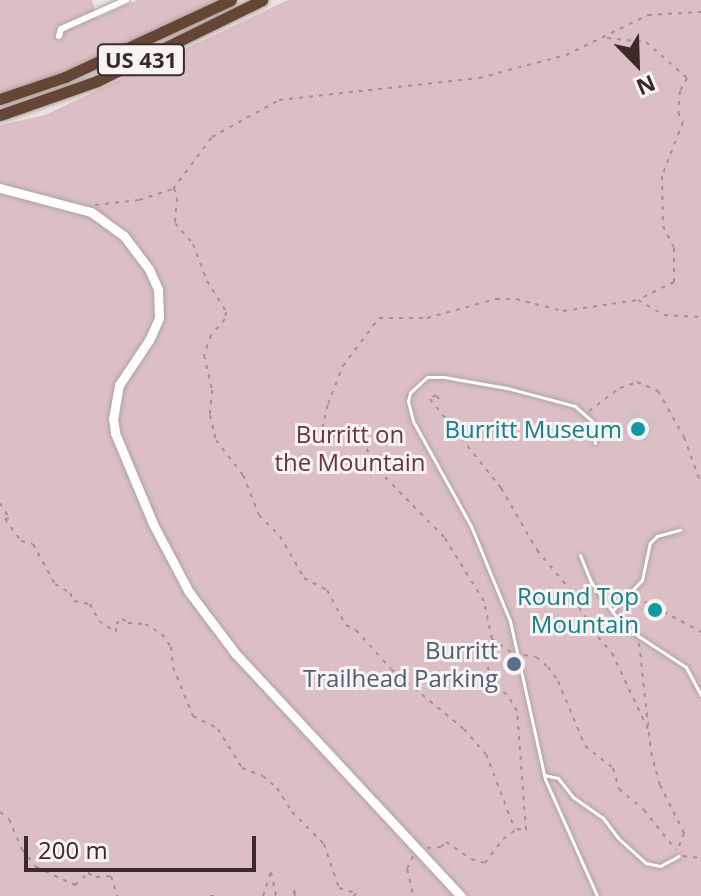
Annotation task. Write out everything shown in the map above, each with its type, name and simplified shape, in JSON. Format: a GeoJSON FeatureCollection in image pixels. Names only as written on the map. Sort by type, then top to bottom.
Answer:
{"type":"FeatureCollection","features":[{"type":"Feature","properties":{"kind":"highway","name":"US 431"},"geometry":{"type":"LineString","coordinates":[[0,99],[101,62],[231,0]]}},
{"type":"Feature","properties":{"kind":"highway","name":"US 431"},"geometry":{"type":"LineString","coordinates":[[0,115],[97,81],[262,0]]}},
{"type":"Feature","properties":{"kind":"street"},"geometry":{"type":"LineString","coordinates":[[59,36],[61,29],[126,0]]}},
{"type":"Feature","properties":{"kind":"street"},"geometry":{"type":"LineString","coordinates":[[0,188],[91,212],[124,236],[149,269],[158,289],[159,318],[149,340],[119,385],[113,418],[115,433],[134,481],[165,548],[202,611],[235,653],[461,896]]}},
{"type":"Feature","properties":{"kind":"lane"},"geometry":{"type":"LineString","coordinates":[[595,443],[587,413],[575,406],[507,388],[444,377],[427,377],[410,393],[413,421],[471,526],[501,597],[520,655],[544,775],[597,896]]}},
{"type":"Feature","properties":{"kind":"lane"},"geometry":{"type":"LineString","coordinates":[[612,611],[642,580],[650,543],[657,536],[680,530]]}},
{"type":"Feature","properties":{"kind":"lane"},"geometry":{"type":"LineString","coordinates":[[580,555],[591,582],[623,626],[686,667],[701,695]]}},
{"type":"Feature","properties":{"kind":"lane"},"geometry":{"type":"LineString","coordinates":[[544,775],[558,778],[573,797],[603,818],[618,838],[646,863],[660,866],[678,854]]}},
{"type":"Feature","properties":{"kind":"path"},"geometry":{"type":"LineString","coordinates":[[91,212],[95,205],[139,200],[174,188],[212,137],[279,100],[479,78],[566,55],[648,15],[701,12]]}},
{"type":"Feature","properties":{"kind":"path"},"geometry":{"type":"LineString","coordinates":[[606,38],[646,42],[687,78],[680,91],[678,112],[683,122],[662,176],[663,226],[674,248],[674,282],[638,300],[563,311],[516,299],[496,299],[427,318],[379,318],[338,378],[320,438],[326,441],[344,431],[354,433],[363,442],[378,470],[444,537],[474,581],[496,645],[520,655],[536,657],[548,667],[564,693],[585,746],[613,768],[619,789],[644,810],[678,854],[701,858]]}},
{"type":"Feature","properties":{"kind":"path"},"geometry":{"type":"LineString","coordinates":[[174,188],[177,198],[175,223],[193,244],[207,281],[226,312],[225,319],[211,335],[204,355],[211,383],[210,415],[216,440],[243,475],[259,515],[280,536],[304,578],[327,590],[346,625],[356,630],[391,669],[464,729],[486,754],[515,830]]}},
{"type":"Feature","properties":{"kind":"path"},"geometry":{"type":"LineString","coordinates":[[638,300],[665,315],[701,317]]}},
{"type":"Feature","properties":{"kind":"path"},"geometry":{"type":"LineString","coordinates":[[587,413],[620,388],[637,382],[658,391],[684,437],[701,484]]}},
{"type":"Feature","properties":{"kind":"path"},"geometry":{"type":"LineString","coordinates":[[439,399],[436,395],[430,401],[443,420],[463,437],[469,451],[501,488],[537,550],[580,602],[579,607],[612,653],[648,729]]}},
{"type":"Feature","properties":{"kind":"path"},"geometry":{"type":"LineString","coordinates":[[0,503],[9,518],[5,519],[21,541],[33,544],[55,584],[70,593],[74,601],[90,604],[99,621],[116,632],[116,624],[122,619],[128,623],[145,624],[162,634],[171,647],[173,667],[193,716],[218,729],[242,768],[263,776],[277,788],[292,812],[324,844],[339,888],[356,893],[354,896]]}},
{"type":"Feature","properties":{"kind":"path"},"geometry":{"type":"LineString","coordinates":[[619,605],[646,602],[701,632]]}},
{"type":"Feature","properties":{"kind":"path"},"geometry":{"type":"LineString","coordinates":[[641,638],[639,649],[648,729],[660,785],[684,833],[678,854]]}},
{"type":"Feature","properties":{"kind":"path"},"geometry":{"type":"LineString","coordinates":[[413,896],[407,869],[421,847],[441,847],[446,842],[471,859],[485,863],[515,830],[526,829],[517,711],[507,694],[496,689],[485,661],[496,645]]}},
{"type":"Feature","properties":{"kind":"path"},"geometry":{"type":"LineString","coordinates":[[0,812],[9,819],[22,849],[36,867],[75,885],[88,873],[96,877],[111,876],[117,896]]}},
{"type":"Feature","properties":{"kind":"path"},"geometry":{"type":"LineString","coordinates":[[263,896],[271,872],[276,896]]}},
{"type":"Feature","properties":{"kind":"green space"},"geometry":{"type":"Polygon","coordinates":[[[0,0],[92,0],[97,18],[137,0],[221,0],[178,26],[0,99],[0,0]]]}},
{"type":"Feature","properties":{"kind":"green space","name":"Burritt on the Mountain"},"geometry":{"type":"Polygon","coordinates":[[[288,0],[701,0],[701,896],[0,896],[0,125],[45,115],[288,0]]]}},
{"type":"Feature","properties":{"kind":"building","name":"Burritt Museum"},"geometry":{"type":"Polygon","coordinates":[[[631,409],[657,421],[647,445],[634,434],[620,434],[631,409]]]}},
{"type":"Feature","properties":{"kind":"place","name":"Burritt Museum"},"geometry":{"type":"Point","coordinates":[638,429]}},
{"type":"Feature","properties":{"kind":"place","name":"Round Top Mountain"},"geometry":{"type":"Point","coordinates":[655,610]}},
{"type":"Feature","properties":{"kind":"place","name":"Burritt Trailhead Parking"},"geometry":{"type":"Point","coordinates":[514,664]}}]}
